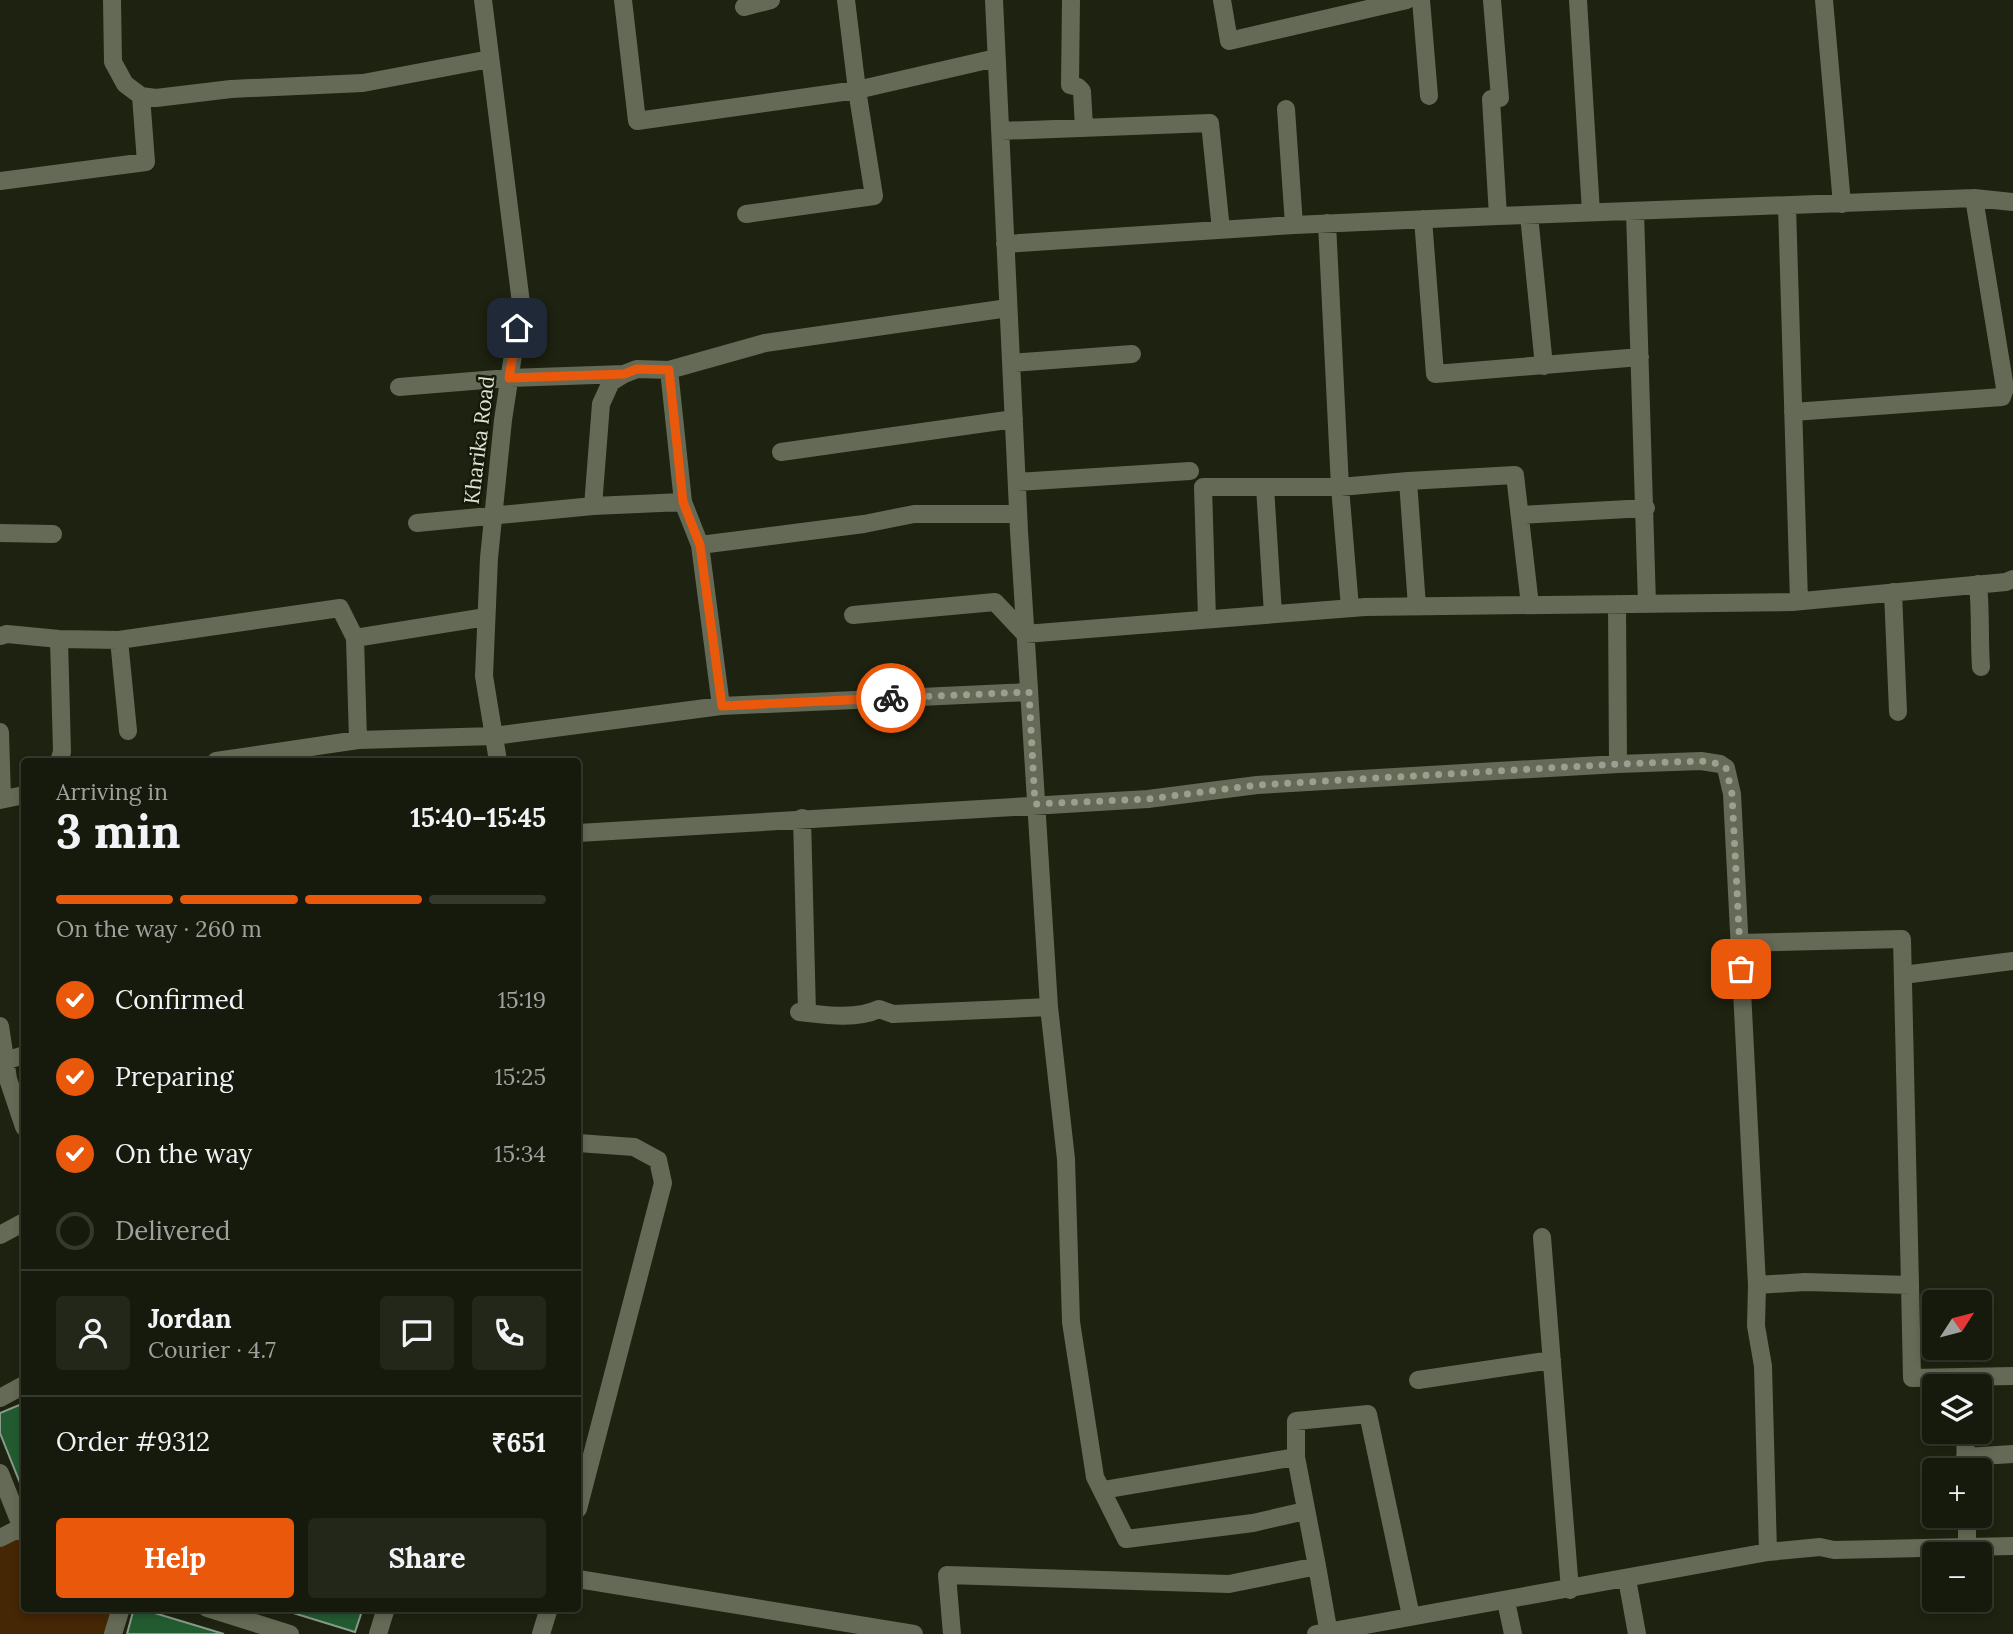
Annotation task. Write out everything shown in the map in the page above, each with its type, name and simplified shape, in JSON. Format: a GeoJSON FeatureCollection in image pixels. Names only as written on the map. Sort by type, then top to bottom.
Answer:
{"type":"FeatureCollection","features":[{"type":"Feature","properties":{"kind":"street"},"geometry":{"type":"LineString","coordinates":[[112,0],[113,62],[125,85],[141,96],[156,98],[231,89],[363,83],[490,59]]}},
{"type":"Feature","properties":{"kind":"street","name":"Kharika Road"},"geometry":{"type":"LineString","coordinates":[[483,0],[521,303],[509,378],[493,516],[486,617],[484,676],[498,758]]}},
{"type":"Feature","properties":{"kind":"street"},"geometry":{"type":"LineString","coordinates":[[622,0],[637,121],[856,90],[996,58]]}},
{"type":"Feature","properties":{"kind":"street"},"geometry":{"type":"LineString","coordinates":[[744,7],[771,0]]}},
{"type":"Feature","properties":{"kind":"street"},"geometry":{"type":"LineString","coordinates":[[746,214],[874,196],[856,90],[846,0]]}},
{"type":"Feature","properties":{"kind":"street"},"geometry":{"type":"LineString","coordinates":[[993,0],[1018,514],[1049,1007],[1066,1159],[1071,1322],[1095,1477],[1126,1539],[1253,1523],[1305,1511]]}},
{"type":"Feature","properties":{"kind":"street"},"geometry":{"type":"LineString","coordinates":[[1071,0],[1070,85],[1082,91],[1084,128]]}},
{"type":"Feature","properties":{"kind":"street"},"geometry":{"type":"LineString","coordinates":[[1222,0],[1229,41],[1407,0]]}},
{"type":"Feature","properties":{"kind":"street"},"geometry":{"type":"LineString","coordinates":[[1420,0],[1429,96]]}},
{"type":"Feature","properties":{"kind":"street"},"geometry":{"type":"LineString","coordinates":[[1492,0],[1500,98],[1491,99],[1498,216]]}},
{"type":"Feature","properties":{"kind":"street"},"geometry":{"type":"LineString","coordinates":[[1578,0],[1591,212]]}},
{"type":"Feature","properties":{"kind":"street"},"geometry":{"type":"LineString","coordinates":[[1824,0],[1842,204]]}},
{"type":"Feature","properties":{"kind":"street"},"geometry":{"type":"LineString","coordinates":[[0,181],[146,162],[141,96]]}},
{"type":"Feature","properties":{"kind":"street"},"geometry":{"type":"LineString","coordinates":[[1286,109],[1294,225]]}},
{"type":"Feature","properties":{"kind":"street"},"geometry":{"type":"LineString","coordinates":[[1000,131],[1210,122],[1221,230]]}},
{"type":"Feature","properties":{"kind":"street"},"geometry":{"type":"LineString","coordinates":[[1793,412],[2002,397],[2005,388],[1974,198]]}},
{"type":"Feature","properties":{"kind":"street"},"geometry":{"type":"LineString","coordinates":[[1005,244],[1327,223],[1974,198],[2013,202]]}},
{"type":"Feature","properties":{"kind":"street"},"geometry":{"type":"LineString","coordinates":[[1787,206],[1799,601]]}},
{"type":"Feature","properties":{"kind":"street"},"geometry":{"type":"LineString","coordinates":[[1635,211],[1647,604]]}},
{"type":"Feature","properties":{"kind":"street"},"geometry":{"type":"LineString","coordinates":[[1529,215],[1544,366]]}},
{"type":"Feature","properties":{"kind":"street"},"geometry":{"type":"LineString","coordinates":[[1423,219],[1435,374],[1640,357]]}},
{"type":"Feature","properties":{"kind":"street"},"geometry":{"type":"LineString","coordinates":[[1327,223],[1340,487],[1350,608]]}},
{"type":"Feature","properties":{"kind":"street"},"geometry":{"type":"LineString","coordinates":[[593,506],[601,404],[611,382],[624,374],[637,369],[669,370],[765,342],[1008,308]]}},
{"type":"Feature","properties":{"kind":"street"},"geometry":{"type":"LineString","coordinates":[[1011,363],[1132,354]]}},
{"type":"Feature","properties":{"kind":"street"},"geometry":{"type":"LineString","coordinates":[[669,370],[683,502],[700,545],[722,706]]}},
{"type":"Feature","properties":{"kind":"street"},"geometry":{"type":"LineString","coordinates":[[400,387],[509,378],[624,374]]}},
{"type":"Feature","properties":{"kind":"street"},"geometry":{"type":"LineString","coordinates":[[780,452],[1014,419]]}},
{"type":"Feature","properties":{"kind":"street"},"geometry":{"type":"LineString","coordinates":[[1017,482],[1190,471]]}},
{"type":"Feature","properties":{"kind":"street"},"geometry":{"type":"LineString","coordinates":[[1207,619],[1203,487],[1340,487],[1515,475],[1530,605]]}},
{"type":"Feature","properties":{"kind":"street"},"geometry":{"type":"LineString","coordinates":[[1408,481],[1417,606]]}},
{"type":"Feature","properties":{"kind":"street"},"geometry":{"type":"LineString","coordinates":[[1265,487],[1273,614]]}},
{"type":"Feature","properties":{"kind":"street"},"geometry":{"type":"LineString","coordinates":[[417,523],[593,506],[683,502]]}},
{"type":"Feature","properties":{"kind":"street"},"geometry":{"type":"LineString","coordinates":[[1520,515],[1646,508]]}},
{"type":"Feature","properties":{"kind":"street"},"geometry":{"type":"LineString","coordinates":[[700,545],[864,524],[914,514],[1018,514]]}},
{"type":"Feature","properties":{"kind":"street"},"geometry":{"type":"LineString","coordinates":[[0,533],[53,534]]}},
{"type":"Feature","properties":{"kind":"street"},"geometry":{"type":"LineString","coordinates":[[1025,634],[1350,608],[1799,601],[2013,579]]}},
{"type":"Feature","properties":{"kind":"street"},"geometry":{"type":"LineString","coordinates":[[1978,584],[1981,667]]}},
{"type":"Feature","properties":{"kind":"street"},"geometry":{"type":"LineString","coordinates":[[1893,592],[1898,712]]}},
{"type":"Feature","properties":{"kind":"street"},"geometry":{"type":"LineString","coordinates":[[853,615],[995,602],[1025,634]]}},
{"type":"Feature","properties":{"kind":"street"},"geometry":{"type":"LineString","coordinates":[[1617,604],[1618,764]]}},
{"type":"Feature","properties":{"kind":"street"},"geometry":{"type":"LineString","coordinates":[[0,636],[8,634],[59,639],[119,640],[340,608],[355,638],[358,740]]}},
{"type":"Feature","properties":{"kind":"street"},"geometry":{"type":"LineString","coordinates":[[355,638],[486,617]]}},
{"type":"Feature","properties":{"kind":"street"},"geometry":{"type":"LineString","coordinates":[[59,639],[62,740],[59,758]]}},
{"type":"Feature","properties":{"kind":"street"},"geometry":{"type":"LineString","coordinates":[[119,640],[128,731]]}},
{"type":"Feature","properties":{"kind":"street"},"geometry":{"type":"LineString","coordinates":[[236,758],[358,740],[494,736],[722,706],[1029,692]]}},
{"type":"Feature","properties":{"kind":"street"},"geometry":{"type":"LineString","coordinates":[[0,732],[1,799],[21,796]]}},
{"type":"Feature","properties":{"kind":"street"},"geometry":{"type":"LineString","coordinates":[[581,833],[1148,799],[1257,785],[1618,764],[1701,761],[1720,764],[1726,768],[1732,794],[1757,1285],[1756,1326],[1763,1366],[1768,1552]]}},
{"type":"Feature","properties":{"kind":"street"},"geometry":{"type":"LineString","coordinates":[[802,818],[803,1013],[867,1015],[879,1009],[894,1014],[1049,1007]]}},
{"type":"Feature","properties":{"kind":"street"},"geometry":{"type":"LineString","coordinates":[[1740,943],[1902,939],[1912,1378],[1922,1379]]}},
{"type":"Feature","properties":{"kind":"street"},"geometry":{"type":"LineString","coordinates":[[1903,975],[2013,961]]}},
{"type":"Feature","properties":{"kind":"street"},"geometry":{"type":"LineString","coordinates":[[0,1026],[8,1079],[21,1118]]}},
{"type":"Feature","properties":{"kind":"street"},"geometry":{"type":"LineString","coordinates":[[5,1061],[21,1056]]}},
{"type":"Feature","properties":{"kind":"street"},"geometry":{"type":"LineString","coordinates":[[581,1143],[634,1147],[658,1160],[663,1183],[581,1497]]}},
{"type":"Feature","properties":{"kind":"street"},"geometry":{"type":"LineString","coordinates":[[0,1235],[21,1224]]}},
{"type":"Feature","properties":{"kind":"street"},"geometry":{"type":"LineString","coordinates":[[1542,1237],[1570,1590]]}},
{"type":"Feature","properties":{"kind":"street"},"geometry":{"type":"LineString","coordinates":[[1757,1285],[1805,1282],[1910,1285]]}},
{"type":"Feature","properties":{"kind":"street"},"geometry":{"type":"LineString","coordinates":[[1418,1380],[1552,1360]]}},
{"type":"Feature","properties":{"kind":"street"},"geometry":{"type":"LineString","coordinates":[[1992,1379],[2013,1376]]}},
{"type":"Feature","properties":{"kind":"street"},"geometry":{"type":"LineString","coordinates":[[0,1398],[21,1387]]}},
{"type":"Feature","properties":{"kind":"street"},"geometry":{"type":"LineString","coordinates":[[1411,1616],[1368,1414],[1296,1421],[1296,1457],[1317,1566],[1324,1633],[1768,1552],[1820,1547],[1834,1550],[1922,1548]]}},
{"type":"Feature","properties":{"kind":"street"},"geometry":{"type":"LineString","coordinates":[[1992,1458],[2013,1454]]}},
{"type":"Feature","properties":{"kind":"street"},"geometry":{"type":"LineString","coordinates":[[1103,1490],[1296,1457]]}},
{"type":"Feature","properties":{"kind":"street"},"geometry":{"type":"LineString","coordinates":[[0,1473],[21,1525]]}},
{"type":"Feature","properties":{"kind":"street"},"geometry":{"type":"LineString","coordinates":[[0,1538],[21,1531]]}},
{"type":"Feature","properties":{"kind":"street"},"geometry":{"type":"LineString","coordinates":[[1992,1546],[2013,1546]]}},
{"type":"Feature","properties":{"kind":"street"},"geometry":{"type":"LineString","coordinates":[[951,1634],[947,1575],[1228,1584],[1317,1566]]}},
{"type":"Feature","properties":{"kind":"street"},"geometry":{"type":"LineString","coordinates":[[581,1579],[914,1634]]}},
{"type":"Feature","properties":{"kind":"street"},"geometry":{"type":"LineString","coordinates":[[1627,1579],[1637,1634]]}},
{"type":"Feature","properties":{"kind":"street"},"geometry":{"type":"LineString","coordinates":[[1506,1601],[1513,1634]]}},
{"type":"Feature","properties":{"kind":"street"},"geometry":{"type":"LineString","coordinates":[[113,1634],[120,1612]]}},
{"type":"Feature","properties":{"kind":"street"},"geometry":{"type":"LineString","coordinates":[[216,1612],[250,1628],[290,1634]]}},
{"type":"Feature","properties":{"kind":"street"},"geometry":{"type":"LineString","coordinates":[[378,1634],[385,1612]]}},
{"type":"Feature","properties":{"kind":"street"},"geometry":{"type":"LineString","coordinates":[[541,1634],[549,1612]]}},
{"type":"Feature","properties":{"kind":"shaded area"},"geometry":{"type":"Polygon","coordinates":[[[18,1536],[21,1544],[21,1612],[111,1612],[104,1634],[0,1634],[0,1545],[18,1536]]]}},
{"type":"Feature","properties":{"kind":"building"},"geometry":{"type":"Polygon","coordinates":[[[21,1404],[21,1486],[0,1433],[0,1413],[21,1404]]]}},
{"type":"Feature","properties":{"kind":"building"},"geometry":{"type":"Polygon","coordinates":[[[133,1612],[151,1612],[224,1634],[127,1634],[133,1612]]]}},
{"type":"Feature","properties":{"kind":"building"},"geometry":{"type":"Polygon","coordinates":[[[290,1612],[362,1612],[355,1632],[290,1612]]]}},
{"type":"Feature","properties":{"kind":"way so far"},"geometry":{"type":"LineString","coordinates":[[891,698],[1029,692],[1035,804],[1148,799],[1257,785],[1618,764],[1701,761],[1720,764],[1726,768],[1732,794],[1741,969]]}},
{"type":"Feature","properties":{"kind":"route"},"geometry":{"type":"LineString","coordinates":[[517,328],[509,378],[624,374],[637,369],[653,368],[669,370],[683,502],[700,545],[722,706],[891,698]]}}]}
